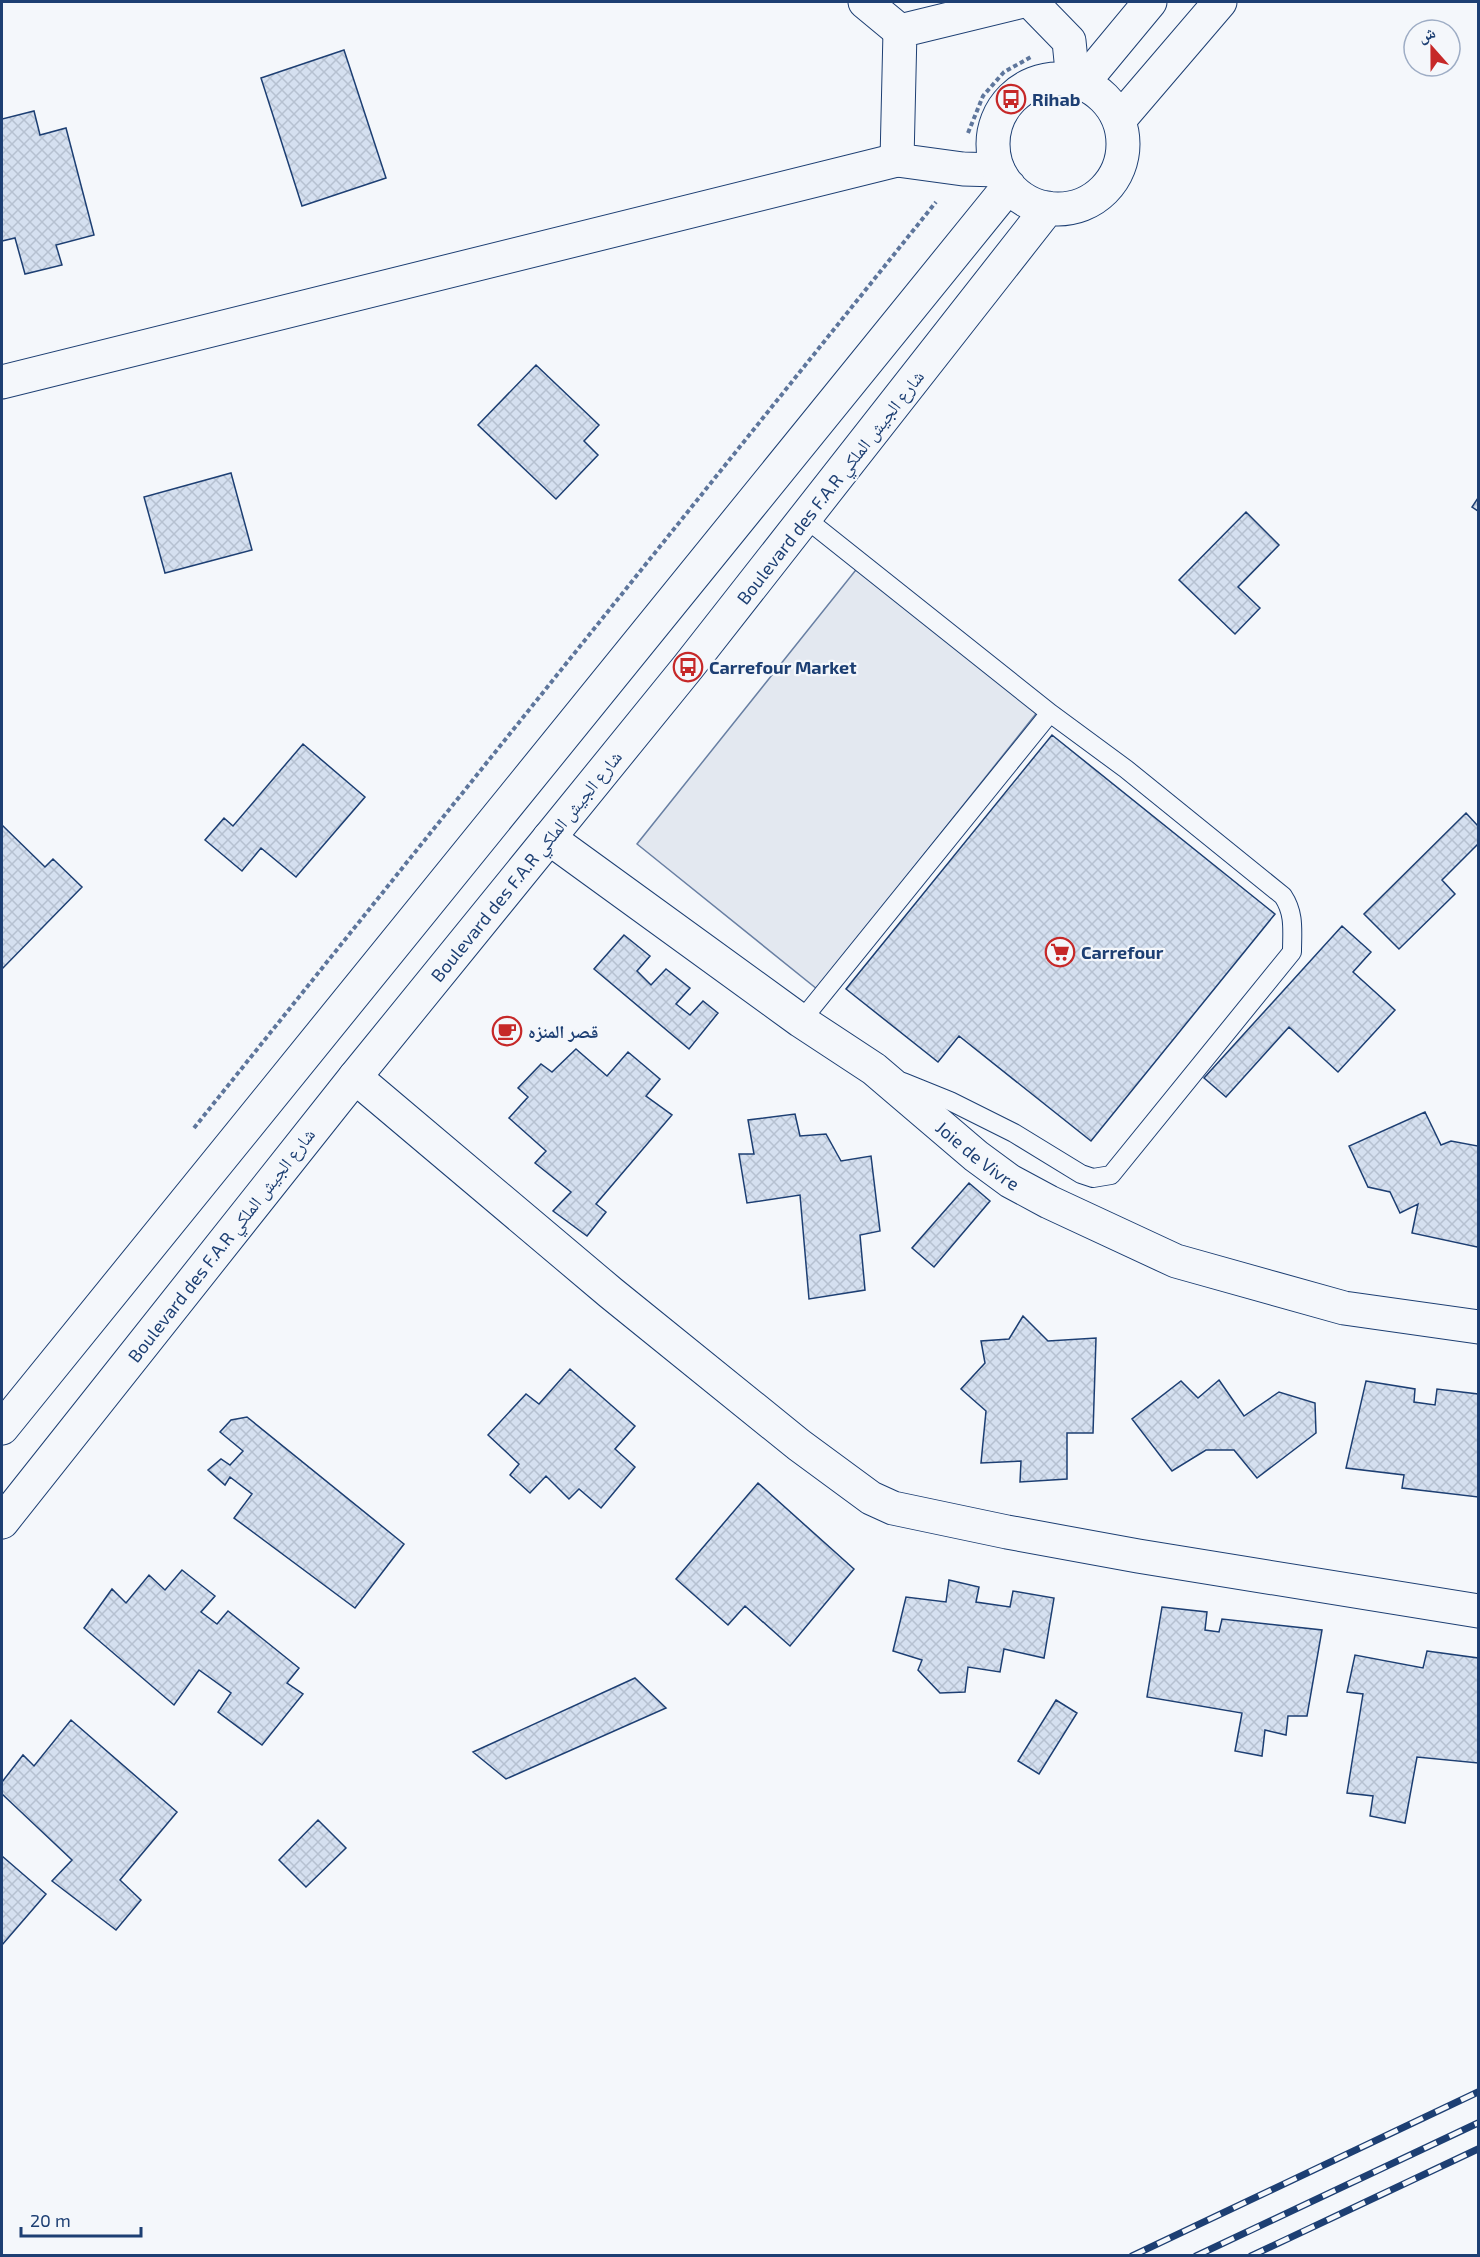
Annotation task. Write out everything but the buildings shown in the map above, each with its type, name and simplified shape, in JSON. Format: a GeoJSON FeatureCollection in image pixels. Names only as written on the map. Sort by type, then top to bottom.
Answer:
{"type":"FeatureCollection","features":[{"type":"Feature","properties":{"kind":"main road"},"geometry":{"type":"LineString","coordinates":[[865,2],[900,31]]}},
{"type":"Feature","properties":{"kind":"main road"},"geometry":{"type":"LineString","coordinates":[[900,31],[1019,2]]}},
{"type":"Feature","properties":{"kind":"main road"},"geometry":{"type":"LineString","coordinates":[[1031,2],[1069,41],[1078,83]]}},
{"type":"Feature","properties":{"kind":"main road"},"geometry":{"type":"LineString","coordinates":[[1078,83],[1150,2]]}},
{"type":"Feature","properties":{"kind":"main road"},"geometry":{"type":"LineString","coordinates":[[1119,120],[1220,2]]}},
{"type":"Feature","properties":{"kind":"main road"},"geometry":{"type":"LineString","coordinates":[[897,160],[900,31]]}},
{"type":"Feature","properties":{"kind":"main road"},"geometry":{"type":"LineString","coordinates":[[1064,79],[1098,92],[1119,120],[1124,139],[1122,158],[1115,177],[1103,192],[1086,203],[1067,208],[1048,208],[1020,197],[1004,178],[994,152],[994,133],[1000,115],[1011,99],[1026,87],[1044,80],[1064,79]]}},
{"type":"Feature","properties":{"kind":"main road"},"geometry":{"type":"LineString","coordinates":[[2,382],[897,160],[963,169],[1004,178]]}},
{"type":"Feature","properties":{"kind":"main road"},"geometry":{"type":"LineString","coordinates":[[2,1428],[1004,178]]}},
{"type":"Feature","properties":{"kind":"main road","name":"Boulevard des F.A.R شارع الجيش الملكي"},"geometry":{"type":"LineString","coordinates":[[2,1522],[354,1077],[688,667],[1048,208]]}},
{"type":"Feature","properties":{"kind":"main road","name":"Joie de Vivre"},"geometry":{"type":"LineString","coordinates":[[549,838],[801,1021],[874,1069],[976,1156],[1010,1181],[1049,1202],[1176,1260],[1344,1308],[1479,1327]]}},
{"type":"Feature","properties":{"kind":"main road"},"geometry":{"type":"LineString","coordinates":[[354,1077],[611,1293],[799,1445],[870,1498],[893,1508],[1018,1534],[1138,1556],[1479,1611]]}},
{"type":"Feature","properties":{"kind":"lane"},"geometry":{"type":"LineString","coordinates":[[805,518],[1050,713],[1135,776],[1283,896],[1293,918],[1292,952],[1111,1175],[1093,1178],[1081,1174],[1014,1132],[950,1101],[874,1069]]}},
{"type":"Feature","properties":{"kind":"lane"},"geometry":{"type":"LineString","coordinates":[[801,1021],[1050,713]]}},
{"type":"Feature","properties":{"kind":"path"},"geometry":{"type":"LineString","coordinates":[[189,1134],[963,169],[968,127],[983,96],[1004,72],[1069,41]]}},
{"type":"Feature","properties":{"kind":"shaded area"},"geometry":{"type":"Polygon","coordinates":[[[859,566],[1039,710],[817,989],[637,844],[859,566]]]}},
{"type":"Feature","properties":{"kind":"railway"},"geometry":{"type":"LineString","coordinates":[[1132,2256],[1478,2092]]}},
{"type":"Feature","properties":{"kind":"railway"},"geometry":{"type":"LineString","coordinates":[[1196,2256],[1478,2123]]}},
{"type":"Feature","properties":{"kind":"railway"},"geometry":{"type":"LineString","coordinates":[[1251,2256],[1478,2149]]}},
{"type":"Feature","properties":{"kind":"place","name":"Rihab"},"geometry":{"type":"Point","coordinates":[1011,99]}},
{"type":"Feature","properties":{"kind":"place","name":"Carrefour Market"},"geometry":{"type":"Point","coordinates":[688,667]}},
{"type":"Feature","properties":{"kind":"place","name":"Carrefour"},"geometry":{"type":"Point","coordinates":[1060,952]}},
{"type":"Feature","properties":{"kind":"place","name":"قصر المنزه"},"geometry":{"type":"Point","coordinates":[507,1031]}}]}
